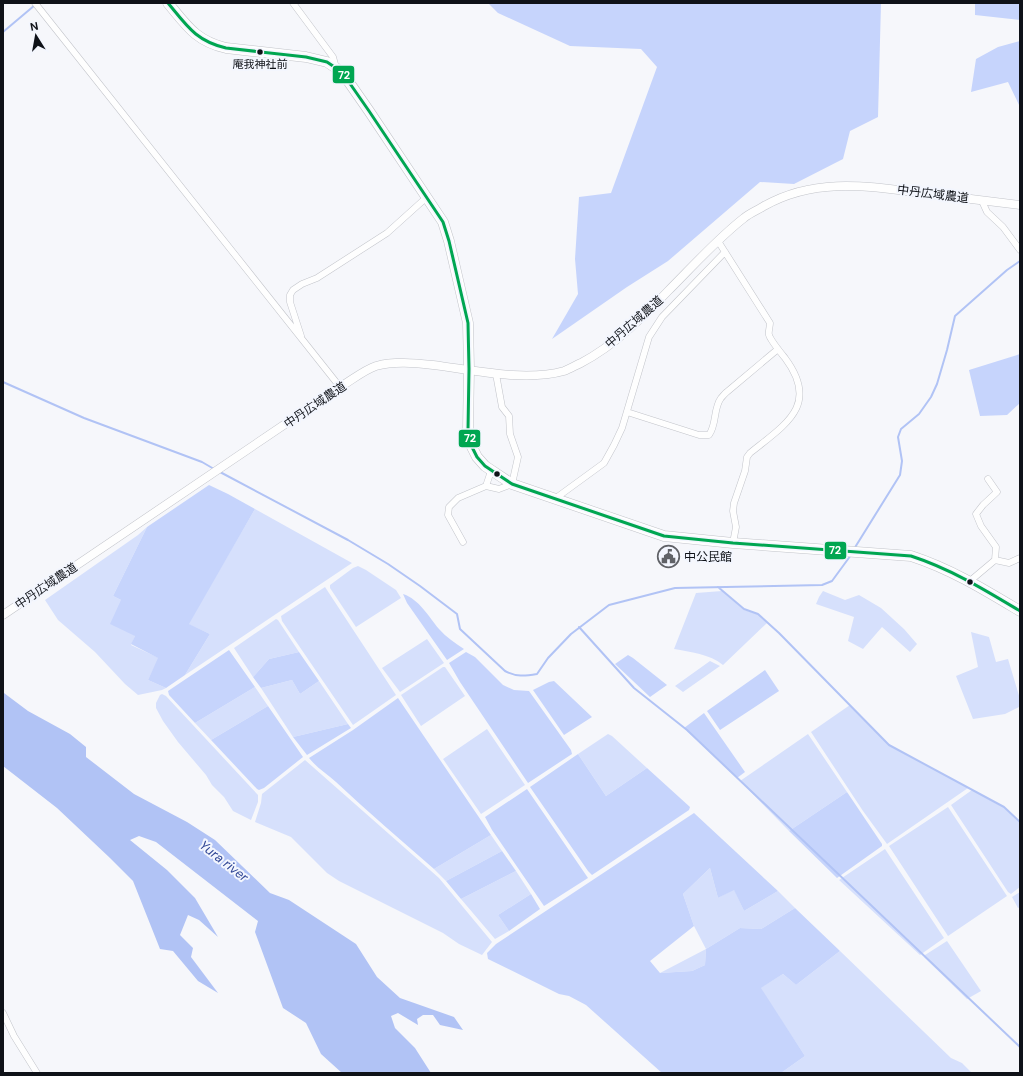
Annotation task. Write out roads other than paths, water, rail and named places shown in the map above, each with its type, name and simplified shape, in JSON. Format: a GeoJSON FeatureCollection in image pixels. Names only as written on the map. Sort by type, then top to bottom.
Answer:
{"type":"FeatureCollection","features":[{"type":"Feature","properties":{"kind":"main road"},"geometry":{"type":"LineString","coordinates":[[168,3],[196,34],[204,41],[214,45],[226,48],[306,57],[327,62],[344,75],[369,111],[443,222],[449,241],[468,323],[468,430],[471,445],[477,457],[491,471],[512,484],[664,536],[733,543],[911,556],[933,563],[970,581],[1020,611]]}},
{"type":"Feature","properties":{"kind":"street"},"geometry":{"type":"LineString","coordinates":[[35,3],[303,341],[338,389]]}},
{"type":"Feature","properties":{"kind":"street"},"geometry":{"type":"LineString","coordinates":[[293,3],[333,57],[336,68]]}},
{"type":"Feature","properties":{"kind":"street","name":"中丹広域農道"},"geometry":{"type":"LineString","coordinates":[[3,615],[360,374],[375,367],[391,364],[414,363],[469,369],[496,374],[542,375],[565,371],[596,355],[628,331],[718,241],[745,217],[776,199],[811,188],[852,185],[880,187],[1020,205]]}},
{"type":"Feature","properties":{"kind":"street"},"geometry":{"type":"LineString","coordinates":[[303,341],[290,302],[290,295],[293,290],[302,284],[317,278],[387,233],[427,197]]}},
{"type":"Feature","properties":{"kind":"street"},"geometry":{"type":"LineString","coordinates":[[982,201],[987,212],[1003,227],[1020,250]]}},
{"type":"Feature","properties":{"kind":"street"},"geometry":{"type":"LineString","coordinates":[[718,241],[770,323],[769,336],[796,374],[800,394],[796,411],[791,419],[747,457],[745,471],[734,503],[733,511],[736,527],[733,543]]}},
{"type":"Feature","properties":{"kind":"street"},"geometry":{"type":"LineString","coordinates":[[556,498],[604,463],[614,445],[628,412],[649,337],[662,317],[725,252]]}},
{"type":"Feature","properties":{"kind":"street"},"geometry":{"type":"LineString","coordinates":[[628,412],[699,435],[709,435],[713,429],[720,399],[778,349]]}},
{"type":"Feature","properties":{"kind":"street"},"geometry":{"type":"LineString","coordinates":[[463,542],[448,515],[449,507],[458,498],[486,486],[499,489],[512,484],[518,457],[510,434],[509,416],[502,407],[496,374]]}},
{"type":"Feature","properties":{"kind":"street"},"geometry":{"type":"LineString","coordinates":[[486,486],[491,471]]}},
{"type":"Feature","properties":{"kind":"street"},"geometry":{"type":"LineString","coordinates":[[970,581],[995,560],[996,547],[981,526],[976,514],[997,492],[988,479]]}},
{"type":"Feature","properties":{"kind":"street"},"geometry":{"type":"LineString","coordinates":[[995,560],[1009,563],[1020,558]]}},
{"type":"Feature","properties":{"kind":"street"},"geometry":{"type":"LineString","coordinates":[[3,1013],[14,1036],[36,1072]]}},
{"type":"Feature","properties":{"kind":"water","name":"Yura river"},"geometry":{"type":"Polygon","coordinates":[[[3,690],[4,693],[28,711],[70,734],[86,747],[86,757],[134,794],[187,822],[215,840],[270,893],[289,900],[356,944],[377,977],[400,998],[454,1017],[463,1030],[440,1025],[433,1015],[423,1015],[417,1019],[418,1025],[398,1013],[391,1016],[395,1028],[415,1048],[431,1073],[342,1073],[321,1054],[306,1023],[283,1008],[255,932],[258,921],[156,842],[139,836],[130,840],[167,870],[195,898],[218,937],[199,920],[188,915],[180,935],[193,948],[191,957],[218,993],[198,981],[173,951],[160,949],[133,881],[57,808],[3,766],[3,690]]]}},
{"type":"Feature","properties":{"kind":"waterway"},"geometry":{"type":"LineString","coordinates":[[3,32],[35,5]]}},
{"type":"Feature","properties":{"kind":"waterway"},"geometry":{"type":"LineString","coordinates":[[854,549],[900,475],[902,461],[898,437],[901,429],[919,414],[931,397],[937,384],[955,316],[1007,270],[1020,261]]}},
{"type":"Feature","properties":{"kind":"waterway"},"geometry":{"type":"LineString","coordinates":[[3,382],[84,418],[202,462],[214,469]]}},
{"type":"Feature","properties":{"kind":"waterway"},"geometry":{"type":"LineString","coordinates":[[220,472],[348,540],[388,564],[457,614],[460,629],[505,671],[517,675],[525,676],[537,674],[548,658],[571,634],[609,605],[675,588],[822,585],[832,581],[851,555]]}},
{"type":"Feature","properties":{"kind":"waterway"},"geometry":{"type":"LineString","coordinates":[[718,587],[744,609],[758,614],[779,633],[889,745],[1004,807],[1020,822]]}},
{"type":"Feature","properties":{"kind":"waterway"},"geometry":{"type":"LineString","coordinates":[[579,627],[634,688],[687,730],[1020,1047]]}},
{"type":"Feature","properties":{"kind":"place","name":"庵我神社前"},"geometry":{"type":"Point","coordinates":[260,52]}},
{"type":"Feature","properties":{"kind":"place","name":"中公民館"},"geometry":{"type":"Point","coordinates":[668,557]}}]}
